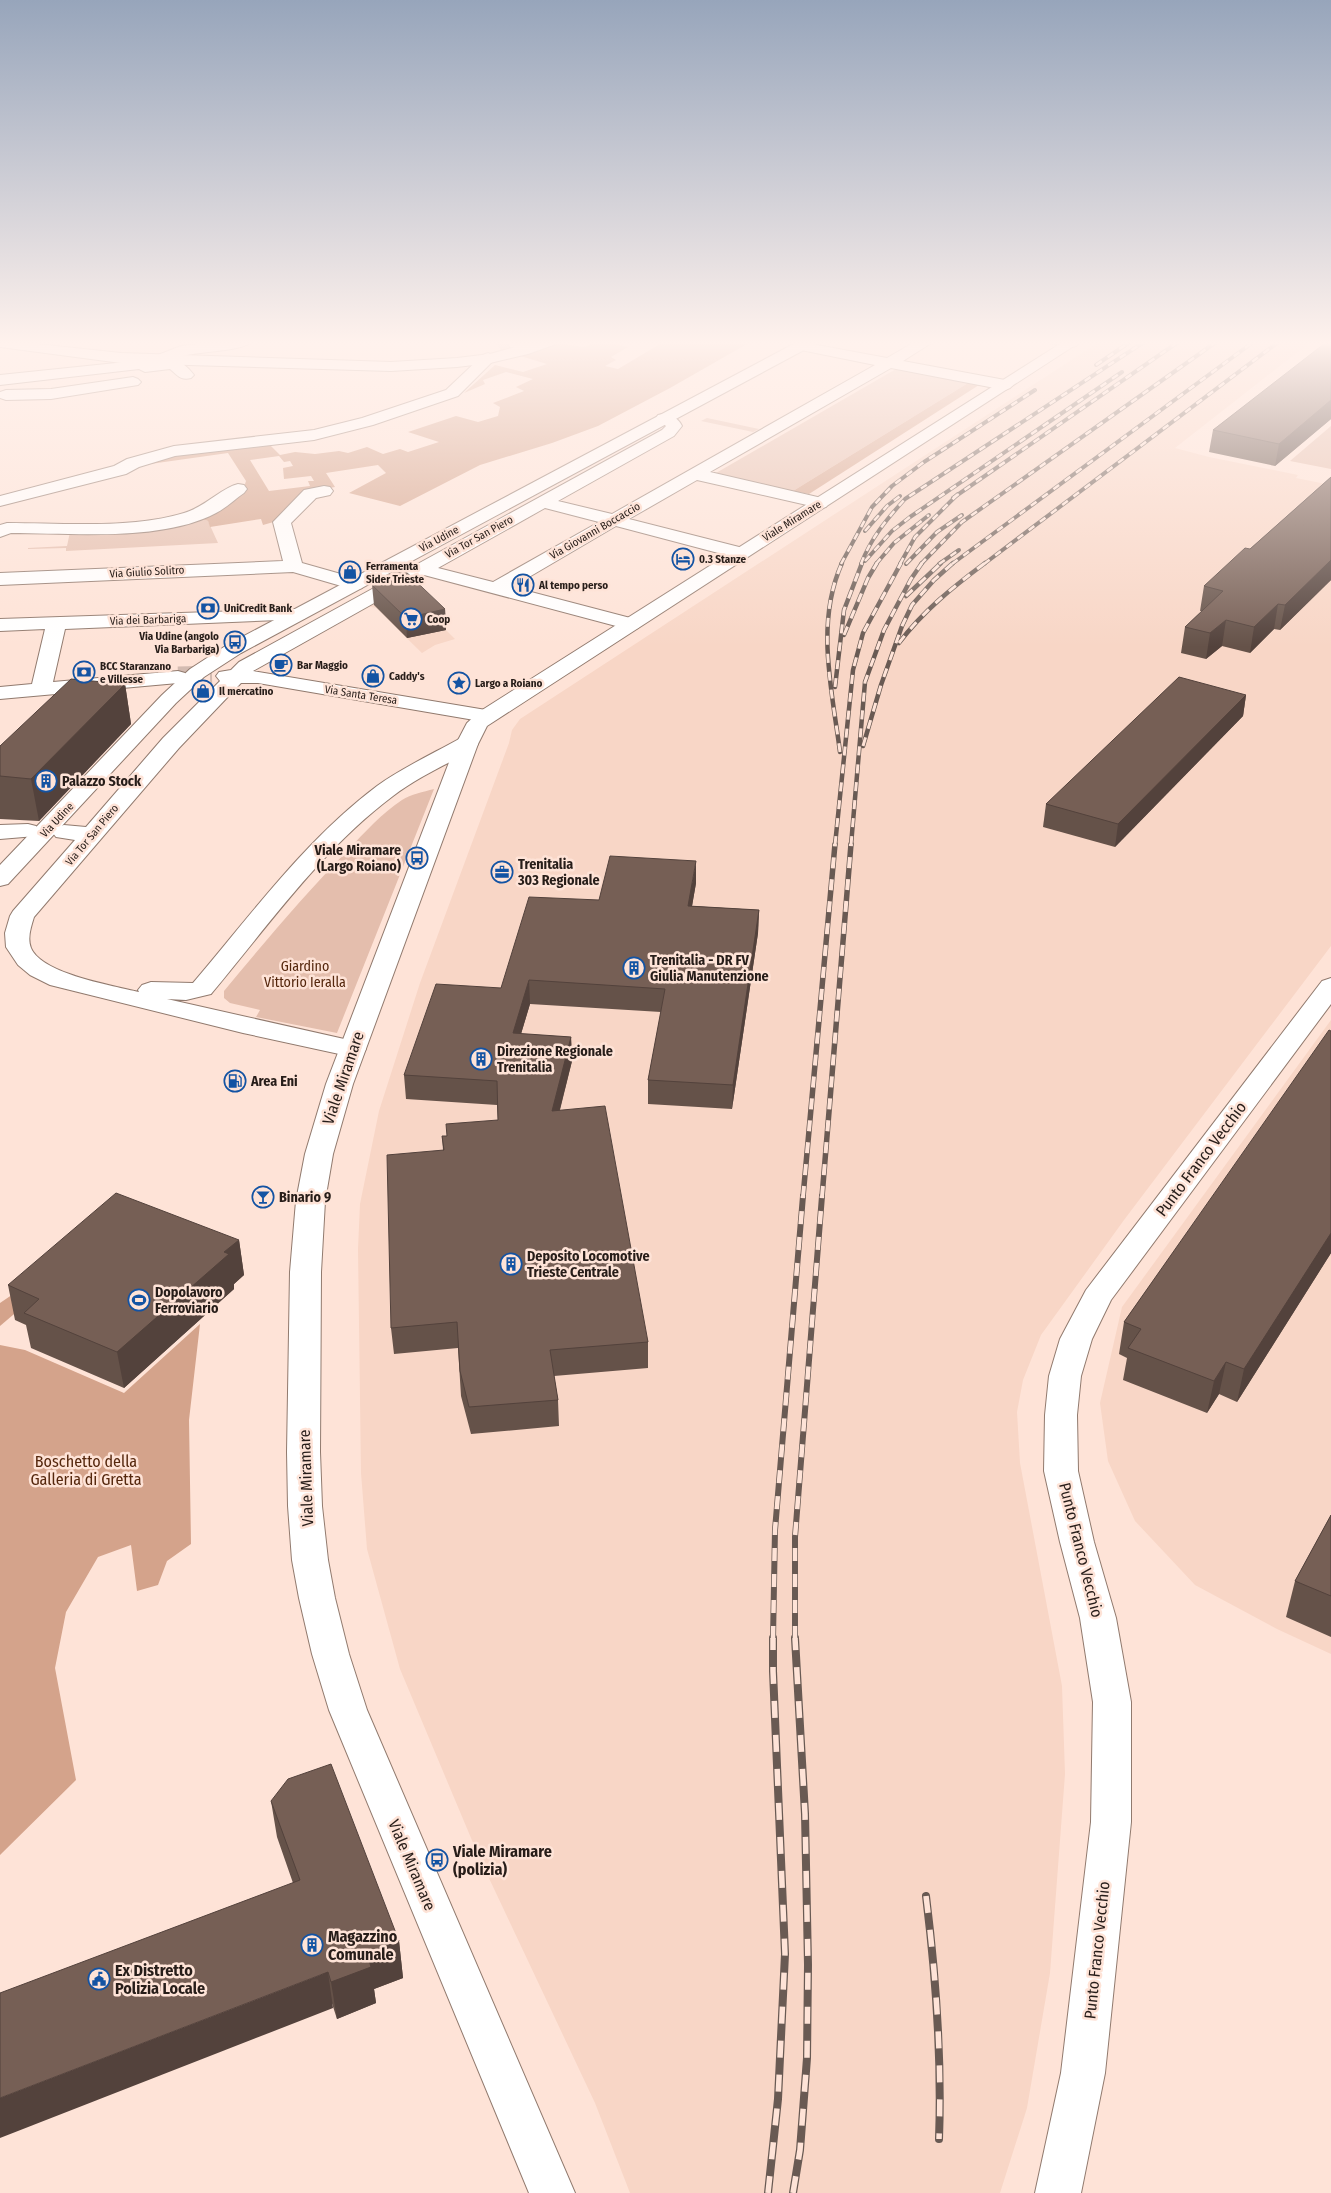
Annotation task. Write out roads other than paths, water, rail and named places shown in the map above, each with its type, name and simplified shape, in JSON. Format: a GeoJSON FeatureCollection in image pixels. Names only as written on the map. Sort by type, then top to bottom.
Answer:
{"type":"FeatureCollection","features":[{"type":"Feature","properties":{"kind":"street"},"geometry":{"type":"LineString","coordinates":[[120,470],[133,463],[174,451],[250,442]]}},
{"type":"Feature","properties":{"kind":"street","name":"Via Udine"},"geometry":{"type":"LineString","coordinates":[[0,879],[32,837],[186,682],[211,663],[619,442]]}},
{"type":"Feature","properties":{"kind":"street","name":"Via Tor San Piero"},"geometry":{"type":"LineString","coordinates":[[353,1048],[243,1025],[60,980],[34,966],[19,947],[17,941],[18,928],[22,916],[171,742],[246,666],[649,442]]}},
{"type":"Feature","properties":{"kind":"street","name":"Via Giovanni Boccaccio"},"geometry":{"type":"LineString","coordinates":[[496,588],[750,442]]}},
{"type":"Feature","properties":{"kind":"street","name":"Viale Miramare"},"geometry":{"type":"LineString","coordinates":[[552,2193],[348,1710],[337,1681],[322,1628],[310,1558],[304,1478],[305,1319],[309,1221],[318,1155],[335,1096],[415,887],[467,744],[478,724],[486,716],[915,442]]}},
{"type":"Feature","properties":{"kind":"street"},"geometry":{"type":"LineString","coordinates":[[0,501],[120,470],[223,455]]}},
{"type":"Feature","properties":{"kind":"street"},"geometry":{"type":"LineString","coordinates":[[695,474],[820,503]]}},
{"type":"Feature","properties":{"kind":"street"},"geometry":{"type":"LineString","coordinates":[[0,532],[7,528],[148,525],[198,514],[210,509],[238,489]]}},
{"type":"Feature","properties":{"kind":"street"},"geometry":{"type":"LineString","coordinates":[[294,566],[282,522],[310,494],[324,491]]}},
{"type":"Feature","properties":{"kind":"street"},"geometry":{"type":"LineString","coordinates":[[542,502],[741,553]]}},
{"type":"Feature","properties":{"kind":"street","name":"Via Giulio Solitro"},"geometry":{"type":"LineString","coordinates":[[0,578],[294,566],[355,584]]}},
{"type":"Feature","properties":{"kind":"street"},"geometry":{"type":"LineString","coordinates":[[421,569],[631,624]]}},
{"type":"Feature","properties":{"kind":"street","name":"Via dei Barbariga"},"geometry":{"type":"LineString","coordinates":[[0,625],[297,615]]}},
{"type":"Feature","properties":{"kind":"street"},"geometry":{"type":"LineString","coordinates":[[41,690],[56,624]]}},
{"type":"Feature","properties":{"kind":"street","name":"Via Santa Teresa"},"geometry":{"type":"LineString","coordinates":[[212,676],[258,677],[486,716]]}},
{"type":"Feature","properties":{"kind":"street"},"geometry":{"type":"LineString","coordinates":[[0,693],[178,677]]}},
{"type":"Feature","properties":{"kind":"street"},"geometry":{"type":"LineString","coordinates":[[74,984],[97,981],[162,992],[186,992],[202,989],[296,878],[350,822],[376,798],[413,774],[467,744]]}},
{"type":"Feature","properties":{"kind":"street"},"geometry":{"type":"LineString","coordinates":[[0,832],[32,837]]}},
{"type":"Feature","properties":{"kind":"street"},"geometry":{"type":"LineString","coordinates":[[64,832],[92,835]]}},
{"type":"Feature","properties":{"kind":"street","name":"Punto Franco Vecchio"},"geometry":{"type":"LineString","coordinates":[[1058,2193],[1083,2073],[1111,1822],[1112,1702],[1098,1618],[1077,1542],[1061,1471],[1061,1415],[1065,1376],[1076,1339],[1097,1297],[1331,986]]}},
{"type":"Feature","properties":{"kind":"tunnel"},"geometry":{"type":"LineString","coordinates":[[178,677],[212,676]]}},
{"type":"Feature","properties":{"kind":"railway"},"geometry":{"type":"LineString","coordinates":[[841,564],[872,507],[892,486],[954,442]]}},
{"type":"Feature","properties":{"kind":"railway"},"geometry":{"type":"LineString","coordinates":[[861,564],[869,546],[905,499],[991,442]]}},
{"type":"Feature","properties":{"kind":"railway"},"geometry":{"type":"LineString","coordinates":[[865,561],[892,531],[910,517],[1019,442]]}},
{"type":"Feature","properties":{"kind":"railway"},"geometry":{"type":"LineString","coordinates":[[956,496],[1033,442]]}},
{"type":"Feature","properties":{"kind":"railway"},"geometry":{"type":"LineString","coordinates":[[921,564],[962,522],[1074,442]]}},
{"type":"Feature","properties":{"kind":"railway"},"geometry":{"type":"LineString","coordinates":[[952,564],[1117,442]]}},
{"type":"Feature","properties":{"kind":"railway"},"geometry":{"type":"LineString","coordinates":[[984,564],[1145,442]]}},
{"type":"Feature","properties":{"kind":"railway"},"geometry":{"type":"LineString","coordinates":[[865,531],[887,506],[900,496]]}},
{"type":"Feature","properties":{"kind":"railway"},"geometry":{"type":"LineString","coordinates":[[900,564],[915,537],[956,496]]}},
{"type":"Feature","properties":{"kind":"railway"},"geometry":{"type":"LineString","coordinates":[[876,564],[894,543],[929,515]]}},
{"type":"Feature","properties":{"kind":"railway"},"geometry":{"type":"LineString","coordinates":[[906,564],[937,532],[962,515]]}},
{"type":"Feature","properties":{"kind":"railway"},"geometry":{"type":"LineString","coordinates":[[939,564],[959,550]]}},
{"type":"Feature","properties":{"kind":"railway"},"geometry":{"type":"LineString","coordinates":[[840,752],[830,681],[827,633],[829,609],[842,563]]}},
{"type":"Feature","properties":{"kind":"railway"},"geometry":{"type":"LineString","coordinates":[[835,687],[844,610],[862,563]]}},
{"type":"Feature","properties":{"kind":"railway"},"geometry":{"type":"LineString","coordinates":[[844,635],[868,578],[877,563]]}},
{"type":"Feature","properties":{"kind":"railway"},"geometry":{"type":"LineString","coordinates":[[835,845],[853,670],[863,633],[901,563]]}},
{"type":"Feature","properties":{"kind":"railway"},"geometry":{"type":"LineString","coordinates":[[851,845],[865,682],[884,630],[911,579],[922,563]]}},
{"type":"Feature","properties":{"kind":"railway"},"geometry":{"type":"LineString","coordinates":[[906,596],[941,563]]}},
{"type":"Feature","properties":{"kind":"railway"},"geometry":{"type":"LineString","coordinates":[[863,746],[881,685],[902,626],[912,605],[934,580],[953,563]]}},
{"type":"Feature","properties":{"kind":"railway"},"geometry":{"type":"LineString","coordinates":[[899,643],[918,620],[939,600],[985,563]]}},
{"type":"Feature","properties":{"kind":"railway"},"geometry":{"type":"LineString","coordinates":[[803,1197],[835,844]]}},
{"type":"Feature","properties":{"kind":"railway"},"geometry":{"type":"LineString","coordinates":[[822,1197],[851,844]]}},
{"type":"Feature","properties":{"kind":"railway"},"geometry":{"type":"LineString","coordinates":[[773,1639],[775,1530],[803,1196]]}},
{"type":"Feature","properties":{"kind":"railway"},"geometry":{"type":"LineString","coordinates":[[795,1638],[795,1537],[822,1196]]}},
{"type":"Feature","properties":{"kind":"railway"},"geometry":{"type":"LineString","coordinates":[[793,2193],[800,2150],[807,2058],[808,1965],[805,1814],[795,1638]]}},
{"type":"Feature","properties":{"kind":"railway"},"geometry":{"type":"LineString","coordinates":[[768,2193],[778,2099],[785,1954],[773,1639]]}},
{"type":"Feature","properties":{"kind":"railway"},"geometry":{"type":"LineString","coordinates":[[926,1896],[937,2017],[940,2078],[939,2139]]}},
{"type":"Feature","properties":{"kind":"place","name":"0.3 Stanze"},"geometry":{"type":"Point","coordinates":[683,559]}},
{"type":"Feature","properties":{"kind":"place","name":"Ferramenta Sider Trieste"},"geometry":{"type":"Point","coordinates":[350,572]}},
{"type":"Feature","properties":{"kind":"place","name":"Al tempo perso"},"geometry":{"type":"Point","coordinates":[523,585]}},
{"type":"Feature","properties":{"kind":"place","name":"UniCredit Bank"},"geometry":{"type":"Point","coordinates":[208,608]}},
{"type":"Feature","properties":{"kind":"place","name":"Coop"},"geometry":{"type":"Point","coordinates":[411,619]}},
{"type":"Feature","properties":{"kind":"place","name":"Via Udine (angolo Via Barbariga)"},"geometry":{"type":"Point","coordinates":[235,642]}},
{"type":"Feature","properties":{"kind":"place","name":"Bar Maggio"},"geometry":{"type":"Point","coordinates":[281,665]}},
{"type":"Feature","properties":{"kind":"place","name":"BCC Staranzano e Villesse"},"geometry":{"type":"Point","coordinates":[84,672]}},
{"type":"Feature","properties":{"kind":"place","name":"Caddy's"},"geometry":{"type":"Point","coordinates":[373,676]}},
{"type":"Feature","properties":{"kind":"place","name":"Largo a Roiano"},"geometry":{"type":"Point","coordinates":[459,683]}},
{"type":"Feature","properties":{"kind":"place","name":"Il mercatino"},"geometry":{"type":"Point","coordinates":[203,691]}},
{"type":"Feature","properties":{"kind":"place","name":"Palazzo Stock"},"geometry":{"type":"Point","coordinates":[46,781]}},
{"type":"Feature","properties":{"kind":"place","name":"Viale Miramare (Largo Roiano)"},"geometry":{"type":"Point","coordinates":[417,858]}},
{"type":"Feature","properties":{"kind":"place","name":"Trenitalia 303 Regionale"},"geometry":{"type":"Point","coordinates":[502,872]}},
{"type":"Feature","properties":{"kind":"place","name":"Trenitalia - DR FV Giulia Manutenzione"},"geometry":{"type":"Point","coordinates":[634,968]}},
{"type":"Feature","properties":{"kind":"place","name":"Direzione Regionale Trenitalia"},"geometry":{"type":"Point","coordinates":[481,1059]}},
{"type":"Feature","properties":{"kind":"place","name":"Area Eni"},"geometry":{"type":"Point","coordinates":[235,1081]}},
{"type":"Feature","properties":{"kind":"place","name":"Binario 9"},"geometry":{"type":"Point","coordinates":[263,1197]}},
{"type":"Feature","properties":{"kind":"place","name":"Deposito Locomotive Trieste Centrale"},"geometry":{"type":"Point","coordinates":[511,1264]}},
{"type":"Feature","properties":{"kind":"place","name":"Dopolavoro Ferroviario"},"geometry":{"type":"Point","coordinates":[139,1300]}},
{"type":"Feature","properties":{"kind":"place","name":"Viale Miramare (polizia)"},"geometry":{"type":"Point","coordinates":[437,1860]}},
{"type":"Feature","properties":{"kind":"place","name":"Magazzino Comunale"},"geometry":{"type":"Point","coordinates":[312,1945]}},
{"type":"Feature","properties":{"kind":"place","name":"Ex Distretto Polizia Locale"},"geometry":{"type":"Point","coordinates":[99,1979]}},
{"type":"Feature","properties":{"kind":"park label","name":"Giardino Vittorio Ieralla"},"geometry":{"type":"Point","coordinates":[305,974]}},
{"type":"Feature","properties":{"kind":"park label","name":"Boschetto della Galleria di Gretta"},"geometry":{"type":"Point","coordinates":[86,1470]}}]}
